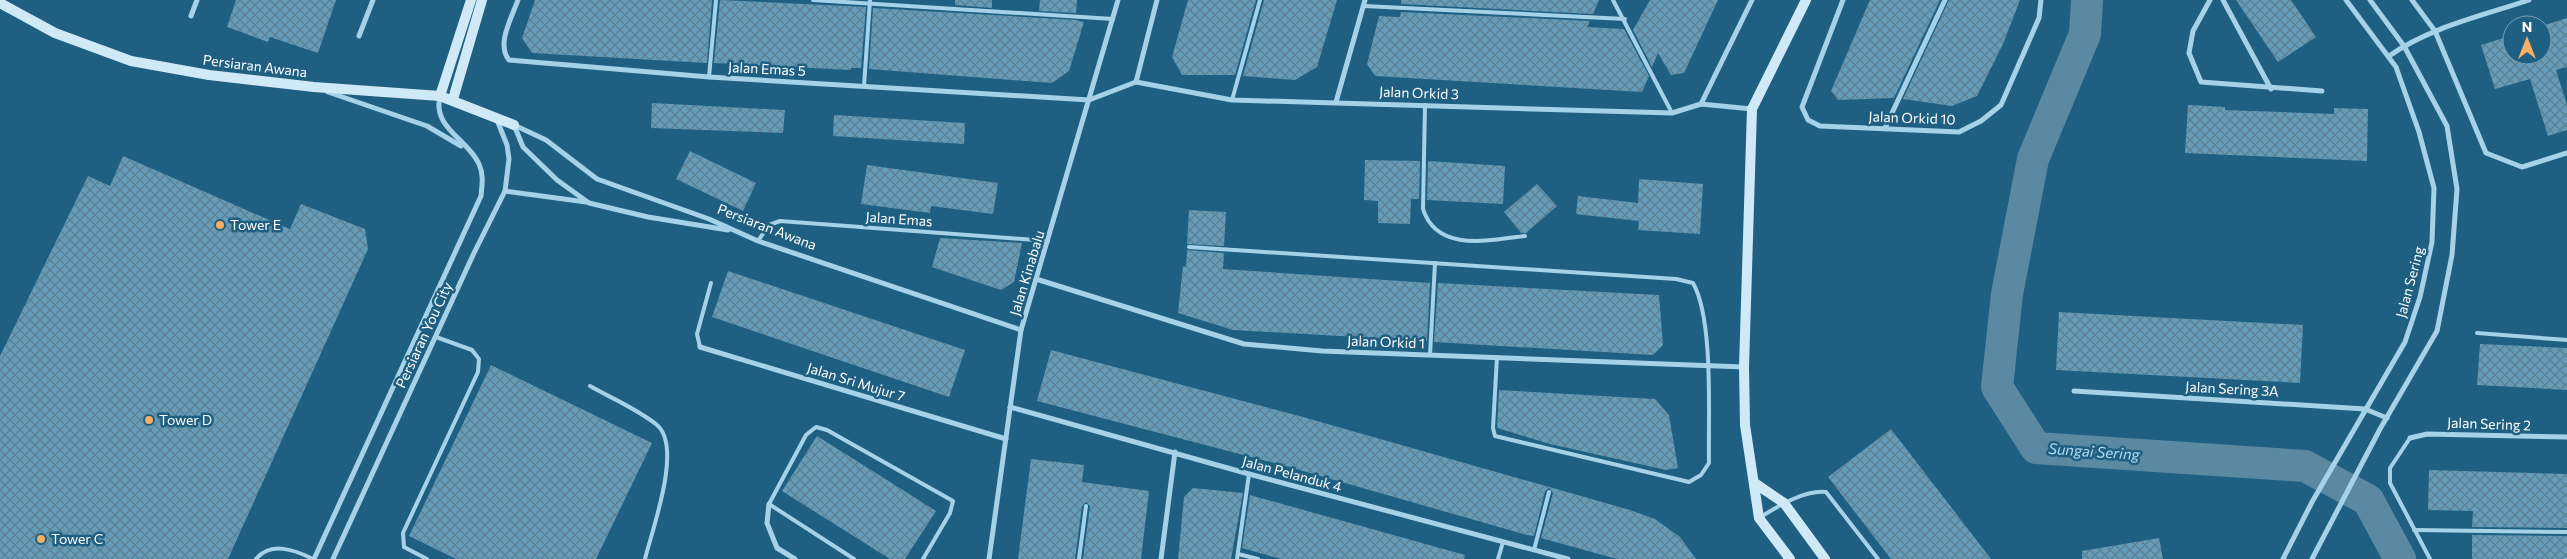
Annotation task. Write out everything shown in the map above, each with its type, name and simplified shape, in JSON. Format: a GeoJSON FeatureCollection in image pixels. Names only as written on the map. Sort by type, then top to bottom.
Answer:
{"type":"FeatureCollection","features":[{"type":"Feature","properties":{"kind":"street"},"geometry":{"type":"LineString","coordinates":[[191,16],[197,0]]}},
{"type":"Feature","properties":{"kind":"street"},"geometry":{"type":"LineString","coordinates":[[359,36],[373,0]]}},
{"type":"Feature","properties":{"kind":"street"},"geometry":{"type":"LineString","coordinates":[[440,96],[471,0]]}},
{"type":"Feature","properties":{"kind":"street"},"geometry":{"type":"LineString","coordinates":[[453,99],[482,0]]}},
{"type":"Feature","properties":{"kind":"street","name":"Jalan Emas 5"},"geometry":{"type":"LineString","coordinates":[[518,0],[503,44],[504,54],[509,60],[709,77],[1089,100]]}},
{"type":"Feature","properties":{"kind":"street","name":"Jalan Kinabalu"},"geometry":{"type":"LineString","coordinates":[[989,559],[1022,330],[1118,0]]}},
{"type":"Feature","properties":{"kind":"street"},"geometry":{"type":"LineString","coordinates":[[1089,100],[1136,82],[1158,0]]}},
{"type":"Feature","properties":{"kind":"street"},"geometry":{"type":"LineString","coordinates":[[1701,104],[1752,0]]}},
{"type":"Feature","properties":{"kind":"street"},"geometry":{"type":"LineString","coordinates":[[1790,559],[1759,518],[1756,484],[1745,425],[1744,368],[1752,109],[1806,0]]}},
{"type":"Feature","properties":{"kind":"street","name":"Jalan Orkid 10"},"geometry":{"type":"LineString","coordinates":[[1843,0],[1802,107],[1808,120],[1820,126],[1959,132],[1981,121],[2001,105],[2039,18],[2041,0]]}},
{"type":"Feature","properties":{"kind":"street"},"geometry":{"type":"LineString","coordinates":[[1885,128],[1945,0]]}},
{"type":"Feature","properties":{"kind":"street"},"geometry":{"type":"LineString","coordinates":[[2210,0],[2193,31],[2189,53],[2201,82],[2271,89],[2322,91]]}},
{"type":"Feature","properties":{"kind":"street"},"geometry":{"type":"LineString","coordinates":[[2223,0],[2271,89]]}},
{"type":"Feature","properties":{"kind":"street","name":"Jalan Sering"},"geometry":{"type":"LineString","coordinates":[[2282,559],[2360,417],[2405,342],[2420,297],[2432,242],[2434,188],[2419,132],[2396,67],[2346,0]]}},
{"type":"Feature","properties":{"kind":"street"},"geometry":{"type":"LineString","coordinates":[[2312,559],[2380,429],[2437,331],[2452,255],[2457,189],[2447,126],[2404,46],[2370,0]]}},
{"type":"Feature","properties":{"kind":"street"},"geometry":{"type":"LineString","coordinates":[[2412,0],[2434,31],[2486,153],[2522,167],[2567,153]]}},
{"type":"Feature","properties":{"kind":"street"},"geometry":{"type":"LineString","coordinates":[[2389,56],[2434,31],[2529,0]]}},
{"type":"Feature","properties":{"kind":"street","name":"Persiaran Awana"},"geometry":{"type":"LineString","coordinates":[[0,3],[54,34],[131,61],[209,76],[314,87],[440,96],[453,99],[546,140],[597,180],[701,216],[758,242],[1022,330]]}},
{"type":"Feature","properties":{"kind":"street"},"geometry":{"type":"LineString","coordinates":[[1336,102],[1364,3]]}},
{"type":"Feature","properties":{"kind":"street","name":"Jalan Orkid 3"},"geometry":{"type":"LineString","coordinates":[[1136,82],[1232,100],[1672,113],[1701,104],[1752,109]]}},
{"type":"Feature","properties":{"kind":"street"},"geometry":{"type":"LineString","coordinates":[[314,87],[427,126],[470,152]]}},
{"type":"Feature","properties":{"kind":"street","name":"Persiaran You City"},"geometry":{"type":"LineString","coordinates":[[313,559],[481,196],[483,175],[479,163],[442,120],[437,106],[440,96]]}},
{"type":"Feature","properties":{"kind":"street","name":"Persiaran You City"},"geometry":{"type":"LineString","coordinates":[[333,559],[474,253],[505,191],[509,159],[507,145],[496,117]]}},
{"type":"Feature","properties":{"kind":"street","name":"Persiaran Awana"},"geometry":{"type":"LineString","coordinates":[[514,125],[523,147],[557,180],[589,203],[703,228],[731,231]]}},
{"type":"Feature","properties":{"kind":"street"},"geometry":{"type":"LineString","coordinates":[[505,191],[589,203]]}},
{"type":"Feature","properties":{"kind":"street","name":"Jalan Orkid 1"},"geometry":{"type":"LineString","coordinates":[[1036,279],[1244,344],[1322,351],[1744,368]]}},
{"type":"Feature","properties":{"kind":"street","name":"Jalan Sri Mujur 7"},"geometry":{"type":"LineString","coordinates":[[700,347],[1006,439]]}},
{"type":"Feature","properties":{"kind":"street","name":"Jalan Sering 3A"},"geometry":{"type":"LineString","coordinates":[[2074,391],[2365,409],[2387,418]]}},
{"type":"Feature","properties":{"kind":"street","name":"Jalan Pelanduk 4"},"geometry":{"type":"LineString","coordinates":[[1010,407],[1249,474],[1568,559]]}},
{"type":"Feature","properties":{"kind":"street","name":"Jalan Sering 2"},"geometry":{"type":"LineString","coordinates":[[2410,438],[2427,434],[2567,438]]}},
{"type":"Feature","properties":{"kind":"street"},"geometry":{"type":"LineString","coordinates":[[1161,559],[1175,452]]}},
{"type":"Feature","properties":{"kind":"street"},"geometry":{"type":"LineString","coordinates":[[1756,484],[1784,503],[1825,559]]}},
{"type":"Feature","properties":{"kind":"street"},"geometry":{"type":"LineString","coordinates":[[769,504],[767,523],[777,548],[795,559]]}},
{"type":"Feature","properties":{"kind":"lane"},"geometry":{"type":"LineString","coordinates":[[709,77],[716,0]]}},
{"type":"Feature","properties":{"kind":"lane"},"geometry":{"type":"LineString","coordinates":[[813,0],[869,1],[1113,19]]}},
{"type":"Feature","properties":{"kind":"lane"},"geometry":{"type":"LineString","coordinates":[[1232,100],[1260,0]]}},
{"type":"Feature","properties":{"kind":"lane"},"geometry":{"type":"LineString","coordinates":[[1613,0],[1625,19],[1672,113]]}},
{"type":"Feature","properties":{"kind":"lane"},"geometry":{"type":"LineString","coordinates":[[864,86],[869,1]]}},
{"type":"Feature","properties":{"kind":"lane"},"geometry":{"type":"LineString","coordinates":[[1364,3],[1625,19]]}},
{"type":"Feature","properties":{"kind":"lane"},"geometry":{"type":"LineString","coordinates":[[1425,105],[1423,209],[1426,218],[1440,233],[1452,239],[1486,241],[1525,236]]}},
{"type":"Feature","properties":{"kind":"lane","name":"Jalan Emas"},"geometry":{"type":"LineString","coordinates":[[758,242],[769,225],[780,221],[1048,242]]}},
{"type":"Feature","properties":{"kind":"lane"},"geometry":{"type":"LineString","coordinates":[[1189,247],[1676,279],[1693,282],[1700,296],[1708,367],[1709,462],[1701,475],[1689,482],[1495,436],[1493,428],[1498,357]]}},
{"type":"Feature","properties":{"kind":"lane"},"geometry":{"type":"LineString","coordinates":[[1430,355],[1436,263]]}},
{"type":"Feature","properties":{"kind":"lane"},"geometry":{"type":"LineString","coordinates":[[700,347],[697,334],[711,283]]}},
{"type":"Feature","properties":{"kind":"lane"},"geometry":{"type":"LineString","coordinates":[[2477,333],[2567,340]]}},
{"type":"Feature","properties":{"kind":"lane"},"geometry":{"type":"LineString","coordinates":[[427,559],[404,547],[404,533],[478,372],[479,360],[472,350],[436,337]]}},
{"type":"Feature","properties":{"kind":"lane"},"geometry":{"type":"LineString","coordinates":[[590,386],[658,426],[667,440],[666,474],[645,559]]}},
{"type":"Feature","properties":{"kind":"lane"},"geometry":{"type":"LineString","coordinates":[[854,559],[769,504],[806,435],[816,427],[827,430],[953,501],[950,513],[923,559]]}},
{"type":"Feature","properties":{"kind":"lane"},"geometry":{"type":"LineString","coordinates":[[2410,438],[2390,468],[2390,483],[2430,559]]}},
{"type":"Feature","properties":{"kind":"lane"},"geometry":{"type":"LineString","coordinates":[[1237,559],[1249,474]]}},
{"type":"Feature","properties":{"kind":"lane"},"geometry":{"type":"LineString","coordinates":[[1759,518],[1784,503],[1816,491],[1826,492],[1878,559]]}},
{"type":"Feature","properties":{"kind":"lane"},"geometry":{"type":"LineString","coordinates":[[1534,550],[1549,492]]}},
{"type":"Feature","properties":{"kind":"lane"},"geometry":{"type":"LineString","coordinates":[[1079,559],[1086,506]]}},
{"type":"Feature","properties":{"kind":"lane"},"geometry":{"type":"LineString","coordinates":[[2414,530],[2567,532]]}},
{"type":"Feature","properties":{"kind":"lane"},"geometry":{"type":"LineString","coordinates":[[1498,559],[1503,542]]}},
{"type":"Feature","properties":{"kind":"lane"},"geometry":{"type":"LineString","coordinates":[[256,559],[269,549],[288,549],[313,559]]}},
{"type":"Feature","properties":{"kind":"lane"},"geometry":{"type":"LineString","coordinates":[[1238,554],[1258,559]]}},
{"type":"Feature","properties":{"kind":"building"},"geometry":{"type":"Polygon","coordinates":[[[236,0],[336,0],[318,53],[270,37],[268,42],[227,27],[236,0]]]}},
{"type":"Feature","properties":{"kind":"building"},"geometry":{"type":"Polygon","coordinates":[[[535,0],[712,0],[707,63],[532,53],[522,38],[535,0]]]}},
{"type":"Feature","properties":{"kind":"building"},"geometry":{"type":"Polygon","coordinates":[[[720,0],[866,7],[861,68],[851,68],[851,70],[714,63],[720,0]]]}},
{"type":"Feature","properties":{"kind":"building"},"geometry":{"type":"Polygon","coordinates":[[[955,0],[992,0],[992,8],[955,5],[955,0]]]}},
{"type":"Feature","properties":{"kind":"building"},"geometry":{"type":"Polygon","coordinates":[[[1040,0],[1077,0],[1076,13],[1039,11],[1040,0]]]}},
{"type":"Feature","properties":{"kind":"building"},"geometry":{"type":"Polygon","coordinates":[[[1188,0],[1256,0],[1235,75],[1182,75],[1172,57],[1188,0]]]}},
{"type":"Feature","properties":{"kind":"building"},"geometry":{"type":"Polygon","coordinates":[[[1264,0],[1337,0],[1317,67],[1295,80],[1243,76],[1264,0]]]}},
{"type":"Feature","properties":{"kind":"building"},"geometry":{"type":"Polygon","coordinates":[[[1401,0],[1599,0],[1593,14],[1401,4],[1401,0]]]}},
{"type":"Feature","properties":{"kind":"building"},"geometry":{"type":"Polygon","coordinates":[[[1650,0],[1718,0],[1684,73],[1671,75],[1658,53],[1652,67],[1633,30],[1650,0]]]}},
{"type":"Feature","properties":{"kind":"building"},"geometry":{"type":"Polygon","coordinates":[[[1870,0],[1940,0],[1894,98],[1838,100],[1831,91],[1870,0]]]}},
{"type":"Feature","properties":{"kind":"building"},"geometry":{"type":"Polygon","coordinates":[[[1949,0],[2020,0],[2003,44],[1977,96],[1952,106],[1903,99],[1949,0]]]}},
{"type":"Feature","properties":{"kind":"building"},"geometry":{"type":"Polygon","coordinates":[[[2236,0],[2291,0],[2316,37],[2278,62],[2236,0]]]}},
{"type":"Feature","properties":{"kind":"building"},"geometry":{"type":"Polygon","coordinates":[[[873,8],[1084,22],[1069,71],[1052,83],[869,69],[873,8]]]}},
{"type":"Feature","properties":{"kind":"building"},"geometry":{"type":"Polygon","coordinates":[[[1401,12],[1590,21],[1587,27],[1624,29],[1649,76],[1642,92],[1375,76],[1367,64],[1379,16],[1400,17],[1401,12]]]}},
{"type":"Feature","properties":{"kind":"building"},"geometry":{"type":"Polygon","coordinates":[[[2567,18],[2567,67],[2556,70],[2567,105],[2567,130],[2548,136],[2530,79],[2495,89],[2481,45],[2502,39],[2502,65],[2552,65],[2552,23],[2567,18]]]}},
{"type":"Feature","properties":{"kind":"building"},"geometry":{"type":"Polygon","coordinates":[[[652,103],[785,110],[783,133],[651,128],[652,103]]]}},
{"type":"Feature","properties":{"kind":"building"},"geometry":{"type":"Polygon","coordinates":[[[2188,105],[2225,107],[2225,110],[2334,114],[2334,108],[2368,109],[2367,161],[2185,153],[2188,105]]]}},
{"type":"Feature","properties":{"kind":"building"},"geometry":{"type":"Polygon","coordinates":[[[834,115],[965,123],[964,144],[833,136],[834,115]]]}},
{"type":"Feature","properties":{"kind":"building"},"geometry":{"type":"Polygon","coordinates":[[[690,151],[756,183],[743,211],[676,179],[690,151]]]}},
{"type":"Feature","properties":{"kind":"building"},"geometry":{"type":"Polygon","coordinates":[[[123,156],[290,229],[301,204],[365,229],[368,249],[228,559],[0,559],[0,356],[88,176],[110,186],[123,156]]]}},
{"type":"Feature","properties":{"kind":"building"},"geometry":{"type":"Polygon","coordinates":[[[1365,160],[1420,161],[1419,199],[1411,199],[1410,224],[1378,223],[1378,201],[1364,200],[1365,160]]]}},
{"type":"Feature","properties":{"kind":"building"},"geometry":{"type":"Polygon","coordinates":[[[1428,161],[1505,166],[1503,204],[1427,200],[1428,161]]]}},
{"type":"Feature","properties":{"kind":"building"},"geometry":{"type":"Polygon","coordinates":[[[867,165],[998,183],[993,214],[931,206],[930,213],[861,204],[867,165]]]}},
{"type":"Feature","properties":{"kind":"building"},"geometry":{"type":"Polygon","coordinates":[[[1639,179],[1703,184],[1700,234],[1638,230],[1639,221],[1576,214],[1578,196],[1638,203],[1639,179]]]}},
{"type":"Feature","properties":{"kind":"building"},"geometry":{"type":"Polygon","coordinates":[[[1537,184],[1557,206],[1526,233],[1521,233],[1504,212],[1537,184]]]}},
{"type":"Feature","properties":{"kind":"building"},"geometry":{"type":"Polygon","coordinates":[[[1189,210],[1226,212],[1224,246],[1187,244],[1189,210]]]}},
{"type":"Feature","properties":{"kind":"building"},"geometry":{"type":"Polygon","coordinates":[[[940,238],[1022,243],[1014,282],[1001,290],[932,267],[940,238]]]}},
{"type":"Feature","properties":{"kind":"building"},"geometry":{"type":"Polygon","coordinates":[[[1187,250],[1224,253],[1223,269],[1430,283],[1427,341],[1233,330],[1178,313],[1183,266],[1186,267],[1187,250]]]}},
{"type":"Feature","properties":{"kind":"building"},"geometry":{"type":"Polygon","coordinates":[[[728,271],[965,350],[949,397],[712,317],[728,271]]]}},
{"type":"Feature","properties":{"kind":"building"},"geometry":{"type":"Polygon","coordinates":[[[1438,283],[1659,295],[1663,345],[1653,355],[1434,342],[1438,283]]]}},
{"type":"Feature","properties":{"kind":"building"},"geometry":{"type":"Polygon","coordinates":[[[2059,312],[2303,325],[2300,383],[2056,370],[2059,312]]]}},
{"type":"Feature","properties":{"kind":"building"},"geometry":{"type":"Polygon","coordinates":[[[2480,344],[2567,348],[2567,390],[2477,385],[2480,344]]]}},
{"type":"Feature","properties":{"kind":"building"},"geometry":{"type":"Polygon","coordinates":[[[1051,350],[1303,417],[1630,510],[1655,519],[1680,537],[1696,559],[1617,559],[1541,538],[1553,493],[1549,488],[1545,491],[1534,536],[1527,535],[1289,467],[1037,401],[1051,350]]]}},
{"type":"Feature","properties":{"kind":"building"},"geometry":{"type":"Polygon","coordinates":[[[491,365],[652,443],[596,559],[456,559],[409,536],[491,365]]]}},
{"type":"Feature","properties":{"kind":"building"},"geometry":{"type":"Polygon","coordinates":[[[1499,390],[1655,399],[1669,415],[1678,468],[1666,470],[1550,444],[1497,428],[1499,390]]]}},
{"type":"Feature","properties":{"kind":"building"},"geometry":{"type":"Polygon","coordinates":[[[1891,429],[1991,559],[1891,559],[1828,477],[1891,429]]]}},
{"type":"Feature","properties":{"kind":"building"},"geometry":{"type":"Polygon","coordinates":[[[817,436],[936,511],[905,559],[890,559],[782,491],[817,436]]]}},
{"type":"Feature","properties":{"kind":"building"},"geometry":{"type":"Polygon","coordinates":[[[1031,459],[1084,465],[1082,482],[1149,491],[1141,559],[1083,559],[1090,506],[1086,502],[1082,506],[1075,559],[1018,559],[1031,459]]]}},
{"type":"Feature","properties":{"kind":"building"},"geometry":{"type":"Polygon","coordinates":[[[2429,470],[2567,474],[2567,528],[2472,527],[2473,511],[2428,510],[2429,470]]]}},
{"type":"Feature","properties":{"kind":"building"},"geometry":{"type":"Polygon","coordinates":[[[1193,488],[1243,493],[1231,559],[1178,559],[1184,497],[1193,488]]]}},
{"type":"Feature","properties":{"kind":"building"},"geometry":{"type":"Polygon","coordinates":[[[1250,495],[1465,555],[1464,559],[1281,559],[1242,548],[1250,495]]]}},
{"type":"Feature","properties":{"kind":"building"},"geometry":{"type":"Polygon","coordinates":[[[2472,535],[2567,536],[2567,559],[2472,559],[2472,535]]]}},
{"type":"Feature","properties":{"kind":"building"},"geometry":{"type":"Polygon","coordinates":[[[2159,538],[2163,559],[2082,559],[2082,551],[2159,538]]]}},
{"type":"Feature","properties":{"kind":"waterway","name":"Sungai Sering"},"geometry":{"type":"LineString","coordinates":[[2087,0],[2085,34],[2033,159],[2007,294],[1997,387],[2036,448],[2305,466],[2368,500],[2400,559]]}},
{"type":"Feature","properties":{"kind":"place","name":"Tower E"},"geometry":{"type":"Point","coordinates":[220,225]}},
{"type":"Feature","properties":{"kind":"place","name":"Tower D"},"geometry":{"type":"Point","coordinates":[149,420]}},
{"type":"Feature","properties":{"kind":"place","name":"Tower C"},"geometry":{"type":"Point","coordinates":[41,539]}}]}
